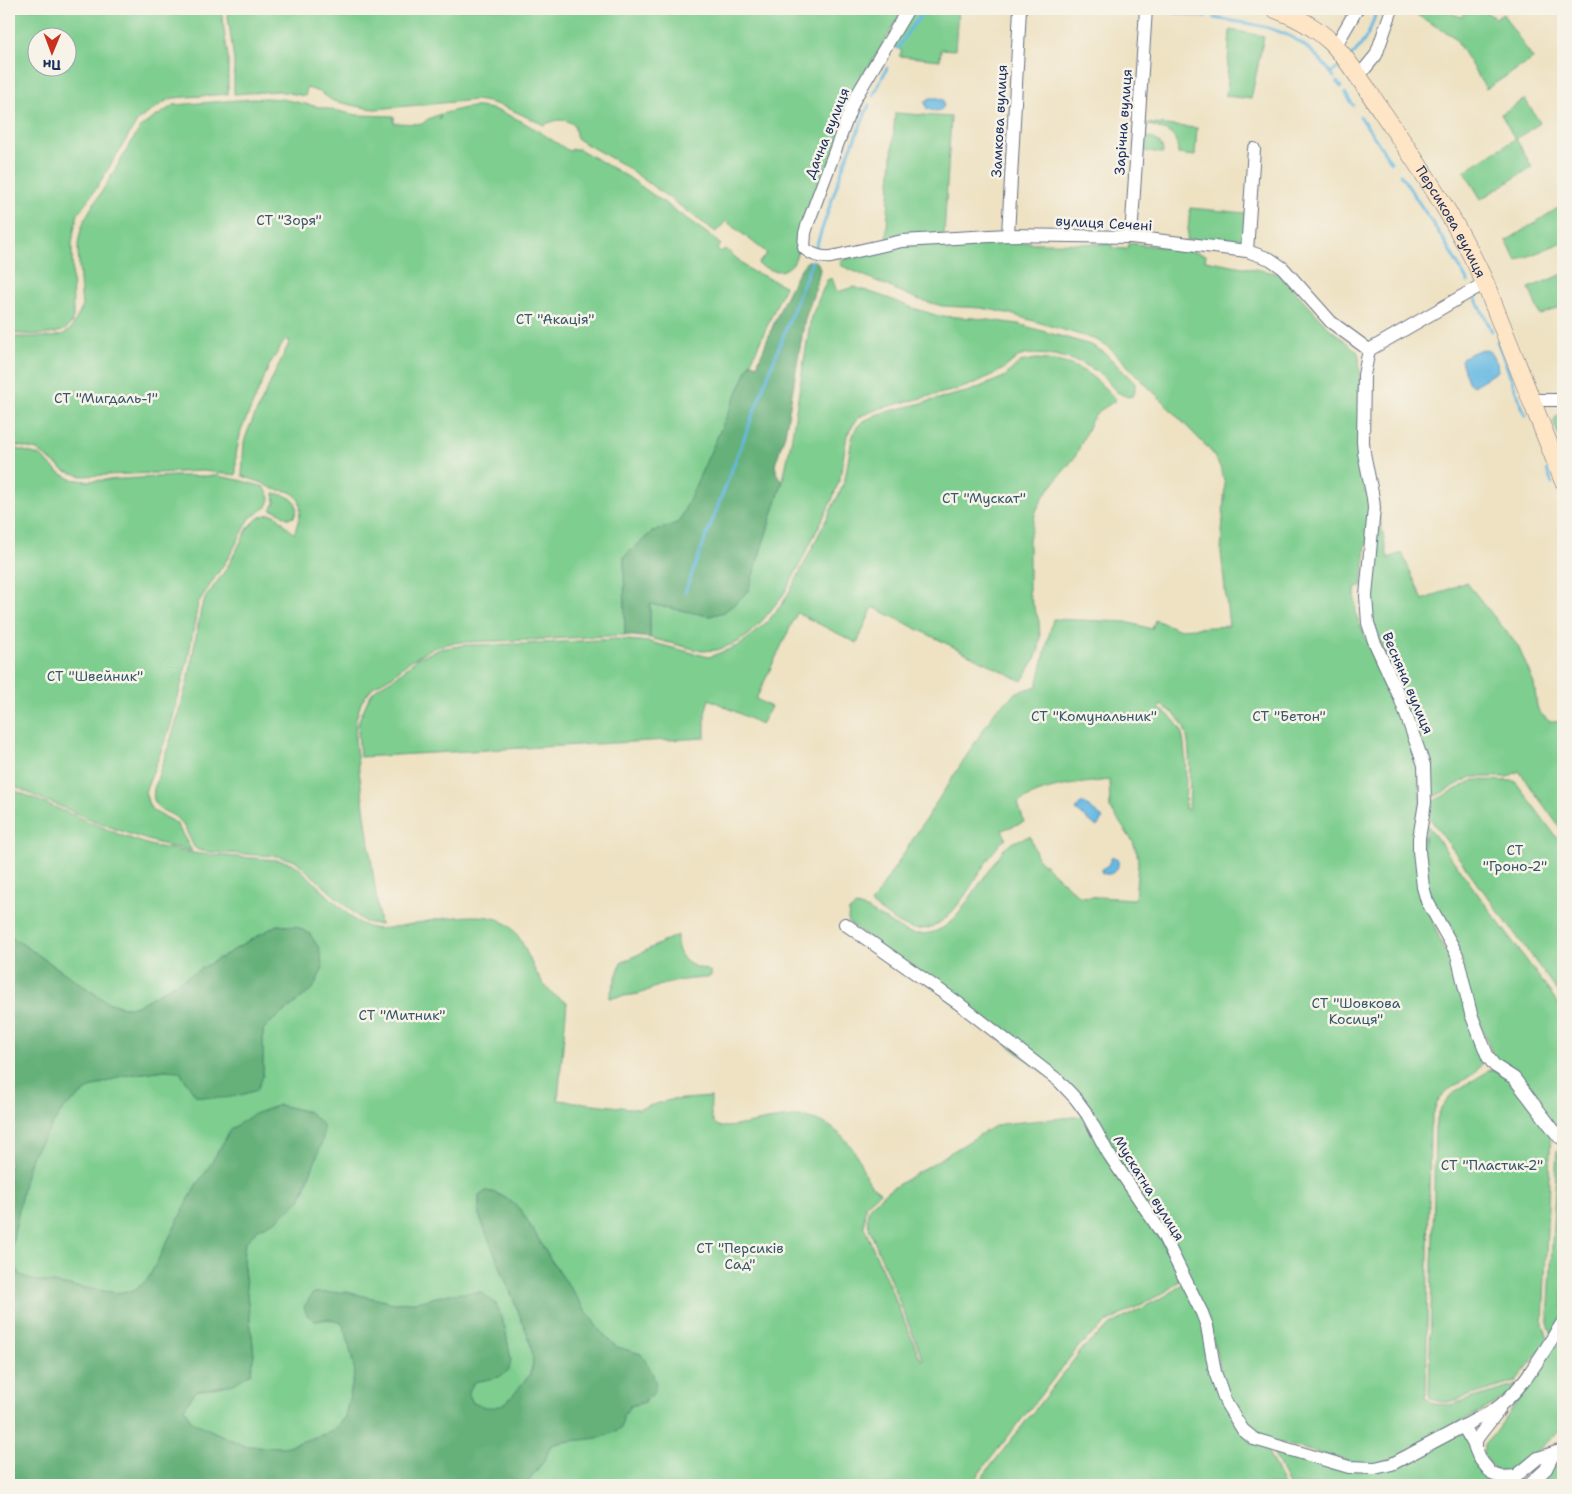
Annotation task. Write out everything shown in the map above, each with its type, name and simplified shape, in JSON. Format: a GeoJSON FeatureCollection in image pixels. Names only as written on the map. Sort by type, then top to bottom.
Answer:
{"type":"FeatureCollection","features":[{"type":"Feature","properties":{"kind":"main road","name":"Персикова вулиця"},"geometry":{"type":"LineString","coordinates":[[1276,9],[1295,17],[1309,26],[1335,47],[1358,77],[1431,184],[1473,257],[1485,283],[1563,480]]}},
{"type":"Feature","properties":{"kind":"street","name":"Дачна вулиця"},"geometry":{"type":"LineString","coordinates":[[804,248],[808,223],[854,100],[908,9]]}},
{"type":"Feature","properties":{"kind":"street","name":"Замкова вулиця"},"geometry":{"type":"LineString","coordinates":[[1008,234],[1020,9]]}},
{"type":"Feature","properties":{"kind":"street","name":"Зарічна вулиця"},"geometry":{"type":"LineString","coordinates":[[1131,237],[1146,9]]}},
{"type":"Feature","properties":{"kind":"street"},"geometry":{"type":"LineString","coordinates":[[1335,47],[1357,9]]}},
{"type":"Feature","properties":{"kind":"street"},"geometry":{"type":"LineString","coordinates":[[1358,77],[1376,55],[1392,9]]}},
{"type":"Feature","properties":{"kind":"street"},"geometry":{"type":"LineString","coordinates":[[1247,251],[1254,148]]}},
{"type":"Feature","properties":{"kind":"street","name":"вулиця Сечені"},"geometry":{"type":"LineString","coordinates":[[804,248],[820,257],[831,257],[902,241],[1008,234],[1131,237],[1247,251],[1270,259],[1283,268],[1332,322],[1369,350]]}},
{"type":"Feature","properties":{"kind":"street"},"geometry":{"type":"LineString","coordinates":[[1369,350],[1485,283]]}},
{"type":"Feature","properties":{"kind":"street","name":"Весняна вулиця"},"geometry":{"type":"LineString","coordinates":[[1369,350],[1364,375],[1363,442],[1374,508],[1367,588],[1368,623],[1400,698],[1424,765],[1425,804],[1419,838],[1423,887],[1428,901],[1454,947],[1471,1014],[1488,1057],[1496,1066],[1514,1078],[1561,1137]]}},
{"type":"Feature","properties":{"kind":"street"},"geometry":{"type":"LineString","coordinates":[[1532,400],[1563,400]]}},
{"type":"Feature","properties":{"kind":"street","name":"Мускатна вулиця"},"geometry":{"type":"LineString","coordinates":[[845,924],[958,1003],[1054,1077],[1076,1098],[1108,1152],[1163,1235],[1204,1319],[1215,1372],[1226,1403],[1237,1422],[1254,1440],[1349,1466],[1375,1468],[1392,1464],[1492,1411],[1506,1401],[1548,1348],[1563,1322]]}},
{"type":"Feature","properties":{"kind":"street"},"geometry":{"type":"LineString","coordinates":[[1476,1453],[1478,1437],[1506,1401]]}},
{"type":"Feature","properties":{"kind":"street"},"geometry":{"type":"LineString","coordinates":[[1464,1426],[1476,1453],[1493,1480],[1501,1476],[1517,1476]]}},
{"type":"Feature","properties":{"kind":"street"},"geometry":{"type":"LineString","coordinates":[[1503,1485],[1538,1458],[1559,1451]]}},
{"type":"Feature","properties":{"kind":"street"},"geometry":{"type":"LineString","coordinates":[[1529,1485],[1559,1451]]}},
{"type":"Feature","properties":{"kind":"green space"},"geometry":{"type":"Polygon","coordinates":[[[9,9],[221,9],[228,57],[228,94],[173,98],[138,120],[78,214],[72,244],[73,317],[70,324],[62,331],[55,333],[9,333],[9,9]]]}},
{"type":"Feature","properties":{"kind":"green space"},"geometry":{"type":"Polygon","coordinates":[[[227,9],[904,9],[864,75],[794,262],[786,269],[777,271],[758,264],[767,253],[726,221],[716,232],[625,166],[577,139],[574,125],[563,120],[544,125],[502,106],[475,100],[375,109],[333,101],[320,92],[307,88],[305,96],[278,91],[234,94],[234,60],[227,9]]]}},
{"type":"Feature","properties":{"kind":"green space"},"geometry":{"type":"Polygon","coordinates":[[[913,9],[958,9],[955,50],[941,49],[940,60],[899,56],[902,51],[895,47],[894,43],[913,9]]]}},
{"type":"Feature","properties":{"kind":"green space"},"geometry":{"type":"Polygon","coordinates":[[[1407,9],[1439,9],[1462,17],[1465,9],[1480,9],[1496,18],[1503,14],[1533,59],[1486,89],[1454,37],[1407,9]]]}},
{"type":"Feature","properties":{"kind":"green space"},"geometry":{"type":"Polygon","coordinates":[[[1230,30],[1264,36],[1251,99],[1226,96],[1230,30]]]}},
{"type":"Feature","properties":{"kind":"green space"},"geometry":{"type":"Polygon","coordinates":[[[265,98],[282,99],[357,115],[394,116],[394,123],[422,124],[440,114],[439,119],[441,114],[470,107],[502,112],[526,124],[569,151],[579,149],[628,177],[711,236],[721,245],[717,249],[720,252],[726,249],[754,273],[785,286],[679,523],[652,532],[624,557],[625,635],[452,643],[433,648],[410,661],[392,676],[373,687],[361,703],[356,719],[355,741],[380,925],[365,922],[357,916],[296,861],[277,856],[198,850],[194,847],[181,822],[158,807],[154,797],[154,789],[180,711],[190,670],[201,609],[206,597],[227,568],[248,528],[258,518],[269,514],[276,515],[294,534],[298,523],[300,505],[296,496],[290,492],[272,488],[242,476],[244,442],[290,341],[285,340],[270,364],[241,431],[236,454],[236,475],[203,471],[82,476],[65,471],[37,450],[9,444],[9,337],[50,337],[62,335],[71,329],[82,308],[78,251],[83,223],[140,128],[174,105],[265,98]]]}},
{"type":"Feature","properties":{"kind":"green space"},"geometry":{"type":"Polygon","coordinates":[[[1525,99],[1540,123],[1516,139],[1532,167],[1481,199],[1464,171],[1515,139],[1501,114],[1525,99]]]}},
{"type":"Feature","properties":{"kind":"green space"},"geometry":{"type":"Polygon","coordinates":[[[895,113],[951,117],[944,235],[886,241],[895,113]]]}},
{"type":"Feature","properties":{"kind":"green space"},"geometry":{"type":"Polygon","coordinates":[[[1143,123],[1197,128],[1195,156],[1178,154],[1172,135],[1143,123]]]}},
{"type":"Feature","properties":{"kind":"green space"},"geometry":{"type":"Polygon","coordinates":[[[1148,137],[1159,142],[1163,153],[1142,151],[1144,139],[1148,137]]]}},
{"type":"Feature","properties":{"kind":"green space"},"geometry":{"type":"Polygon","coordinates":[[[1563,207],[1563,242],[1517,261],[1506,241],[1558,208],[1563,207]]]}},
{"type":"Feature","properties":{"kind":"green space"},"geometry":{"type":"Polygon","coordinates":[[[1190,208],[1246,213],[1244,247],[1187,240],[1190,208]]]}},
{"type":"Feature","properties":{"kind":"green space"},"geometry":{"type":"Polygon","coordinates":[[[965,242],[965,245],[975,244],[975,242],[1112,244],[1112,248],[1128,249],[1129,243],[1185,250],[1206,255],[1205,260],[1276,273],[1283,278],[1329,328],[1357,351],[1359,357],[1365,493],[1369,493],[1370,504],[1362,587],[1356,587],[1355,591],[1356,615],[1375,659],[1379,658],[1418,761],[1431,916],[1444,951],[1450,950],[1482,1059],[1481,1065],[1477,1070],[1449,1090],[1438,1101],[1430,1128],[1426,1397],[1435,1404],[1450,1405],[1517,1385],[1508,1396],[1403,1456],[1367,1466],[1251,1435],[1225,1395],[1211,1329],[1084,1104],[849,923],[849,911],[856,906],[867,909],[904,931],[920,934],[942,928],[949,924],[960,912],[1003,850],[1013,842],[1030,836],[1038,859],[1079,896],[1135,899],[1137,852],[1133,842],[1110,808],[1109,780],[1050,789],[1039,792],[1018,803],[1024,822],[1002,830],[1006,838],[996,849],[953,911],[940,922],[926,929],[910,928],[895,921],[871,904],[996,710],[1017,692],[1037,686],[1053,619],[1126,622],[1152,629],[1155,620],[1178,629],[1229,626],[1221,552],[1225,483],[1220,467],[1211,451],[1111,349],[1097,340],[1007,313],[982,308],[942,306],[917,299],[840,265],[841,260],[894,247],[965,242]],[[1160,705],[1159,709],[1175,721],[1183,738],[1186,769],[1185,809],[1189,809],[1190,768],[1187,736],[1178,718],[1160,705]]]}},
{"type":"Feature","properties":{"kind":"green space"},"geometry":{"type":"Polygon","coordinates":[[[808,261],[818,263],[820,269],[805,319],[785,434],[775,465],[777,474],[783,480],[748,591],[724,612],[709,616],[650,604],[650,638],[625,635],[624,557],[652,532],[679,522],[751,362],[757,365],[788,292],[802,267],[808,261]]]}},
{"type":"Feature","properties":{"kind":"green space"},"geometry":{"type":"Polygon","coordinates":[[[1563,274],[1563,306],[1540,315],[1529,288],[1563,274]]]}},
{"type":"Feature","properties":{"kind":"green space"},"geometry":{"type":"Polygon","coordinates":[[[832,278],[837,292],[854,287],[939,316],[974,318],[1018,324],[1091,345],[1105,353],[1135,383],[1135,392],[1133,396],[1128,397],[1117,392],[1100,373],[1080,362],[1055,355],[1027,354],[1018,357],[1002,370],[973,384],[881,408],[863,415],[857,419],[847,435],[840,478],[832,500],[794,576],[783,595],[763,620],[738,642],[717,650],[702,651],[650,638],[650,604],[710,616],[724,612],[748,591],[783,480],[811,317],[827,280],[832,278]]]}},
{"type":"Feature","properties":{"kind":"green space","name":"СТ \"Мускат\""},"geometry":{"type":"Polygon","coordinates":[[[1036,359],[1072,365],[1090,375],[1116,400],[1098,412],[1091,421],[1075,457],[1045,494],[1036,511],[1029,539],[1029,593],[1039,621],[1040,637],[1039,649],[1022,681],[873,607],[857,643],[797,613],[756,699],[771,707],[761,724],[709,699],[705,713],[705,738],[360,757],[359,720],[370,695],[377,688],[396,677],[418,658],[440,649],[465,645],[617,639],[650,642],[709,657],[740,645],[767,622],[783,603],[797,578],[840,492],[845,479],[852,439],[856,428],[862,422],[878,414],[970,391],[1004,377],[1020,362],[1036,359]]]}},
{"type":"Feature","properties":{"kind":"green space"},"geometry":{"type":"Polygon","coordinates":[[[1563,412],[1563,447],[1554,421],[1563,412]]]}},
{"type":"Feature","properties":{"kind":"green space","name":"СТ \"Швейник\""},"geometry":{"type":"Polygon","coordinates":[[[9,447],[41,456],[58,472],[71,479],[86,481],[176,476],[218,476],[264,487],[269,495],[270,499],[267,507],[250,518],[230,555],[198,603],[188,659],[170,728],[145,792],[153,811],[176,823],[192,851],[161,844],[118,830],[42,799],[9,783],[9,447]]]}},
{"type":"Feature","properties":{"kind":"green space"},"geometry":{"type":"Polygon","coordinates":[[[274,493],[284,495],[295,502],[296,511],[294,517],[287,518],[277,511],[271,510],[275,503],[274,493]]]}},
{"type":"Feature","properties":{"kind":"green space"},"geometry":{"type":"Polygon","coordinates":[[[1377,506],[1388,558],[1402,553],[1423,600],[1466,582],[1518,646],[1534,683],[1539,712],[1549,721],[1563,722],[1563,832],[1519,771],[1507,777],[1471,777],[1428,800],[1428,772],[1369,611],[1377,506]]]}},
{"type":"Feature","properties":{"kind":"green space","name":"СТ \"Гроно-2\""},"geometry":{"type":"Polygon","coordinates":[[[1474,780],[1515,781],[1563,846],[1563,999],[1428,816],[1428,804],[1474,780]]]}},
{"type":"Feature","properties":{"kind":"green space"},"geometry":{"type":"Polygon","coordinates":[[[9,788],[123,836],[153,846],[200,854],[278,860],[291,863],[297,866],[346,913],[370,928],[387,928],[466,916],[480,916],[502,921],[512,928],[519,938],[544,985],[554,995],[567,1002],[558,1100],[638,1109],[670,1100],[711,1097],[712,1119],[721,1127],[794,1117],[819,1121],[841,1135],[856,1154],[870,1183],[880,1192],[865,1206],[864,1227],[921,1360],[923,1359],[870,1231],[867,1219],[869,1207],[886,1192],[991,1128],[1001,1124],[1084,1116],[1149,1219],[1182,1279],[1165,1292],[1106,1323],[1080,1345],[970,1485],[526,1485],[545,1459],[551,1445],[597,1437],[613,1432],[621,1427],[623,1416],[630,1406],[644,1403],[641,1354],[617,1347],[600,1331],[551,1260],[521,1210],[509,1200],[496,1193],[486,1191],[479,1196],[479,1215],[530,1340],[532,1352],[533,1360],[529,1374],[515,1395],[502,1405],[490,1408],[473,1403],[468,1393],[474,1382],[499,1377],[511,1360],[505,1328],[496,1304],[450,1294],[416,1302],[394,1303],[346,1292],[315,1321],[328,1319],[342,1323],[347,1335],[355,1372],[345,1417],[331,1432],[285,1447],[244,1446],[191,1421],[184,1408],[196,1391],[234,1384],[254,1354],[243,1260],[245,1243],[258,1229],[277,1220],[300,1200],[306,1187],[323,1125],[309,1112],[279,1105],[206,1172],[196,1185],[148,1280],[135,1290],[117,1293],[32,1280],[20,1275],[14,1263],[12,1245],[24,1182],[31,1157],[63,1109],[90,1088],[122,1076],[165,1070],[263,1076],[263,1030],[271,1022],[310,934],[297,927],[277,925],[135,1007],[123,1007],[107,1002],[9,935],[9,788]]]}},
{"type":"Feature","properties":{"kind":"green space","name":"СТ \"Гроно-2\""},"geometry":{"type":"Polygon","coordinates":[[[1427,825],[1563,1010],[1563,1134],[1496,1063],[1429,893],[1423,847],[1427,825]]]}},
{"type":"Feature","properties":{"kind":"green space"},"geometry":{"type":"Polygon","coordinates":[[[277,925],[297,927],[310,934],[319,948],[323,968],[313,989],[263,1030],[263,1076],[257,1090],[227,1098],[196,1096],[179,1071],[165,1070],[122,1076],[90,1088],[63,1109],[31,1157],[24,1182],[12,1245],[14,1263],[20,1275],[32,1280],[117,1293],[135,1290],[148,1279],[196,1185],[206,1172],[231,1129],[254,1114],[279,1105],[309,1112],[323,1125],[323,1139],[300,1200],[277,1220],[258,1229],[245,1243],[243,1260],[254,1354],[251,1373],[234,1384],[196,1391],[184,1408],[191,1421],[244,1446],[285,1447],[331,1432],[345,1417],[355,1372],[347,1335],[342,1323],[328,1319],[315,1321],[307,1315],[304,1307],[313,1293],[346,1292],[394,1303],[416,1302],[450,1294],[481,1292],[496,1304],[505,1328],[511,1360],[509,1370],[499,1377],[474,1382],[468,1393],[473,1403],[481,1406],[495,1407],[506,1402],[531,1373],[533,1364],[529,1338],[479,1215],[479,1196],[486,1191],[496,1193],[509,1200],[521,1210],[551,1260],[600,1331],[617,1347],[641,1354],[654,1379],[654,1392],[642,1402],[630,1406],[623,1416],[622,1427],[614,1432],[596,1438],[551,1445],[545,1459],[526,1485],[9,1485],[9,935],[107,1002],[123,1007],[135,1007],[277,925]]]}},
{"type":"Feature","properties":{"kind":"green space"},"geometry":{"type":"Polygon","coordinates":[[[677,935],[679,950],[684,959],[691,965],[708,970],[711,972],[711,976],[661,985],[639,994],[609,998],[621,963],[677,935]]]}},
{"type":"Feature","properties":{"kind":"green space","name":"СТ \"Пластик-2\""},"geometry":{"type":"Polygon","coordinates":[[[1490,1070],[1504,1074],[1551,1130],[1543,1325],[1549,1340],[1515,1382],[1449,1402],[1440,1401],[1430,1398],[1429,1393],[1435,1128],[1442,1106],[1448,1099],[1462,1087],[1490,1070]]]}},
{"type":"Feature","properties":{"kind":"green space","name":"СТ \"Пластик-2\""},"geometry":{"type":"Polygon","coordinates":[[[1563,1145],[1563,1317],[1552,1334],[1548,1324],[1557,1150],[1563,1145]]]}},
{"type":"Feature","properties":{"kind":"green space"},"geometry":{"type":"Polygon","coordinates":[[[1185,1282],[1203,1322],[1217,1385],[1267,1450],[1284,1485],[976,1485],[1084,1347],[1112,1324],[1169,1294],[1185,1282]]]}},
{"type":"Feature","properties":{"kind":"green space"},"geometry":{"type":"Polygon","coordinates":[[[1563,1328],[1563,1428],[1517,1469],[1503,1471],[1494,1469],[1483,1454],[1484,1445],[1547,1360],[1546,1357],[1563,1328]]]}},
{"type":"Feature","properties":{"kind":"green space"},"geometry":{"type":"Polygon","coordinates":[[[1462,1430],[1489,1477],[1489,1485],[1289,1485],[1272,1450],[1366,1470],[1462,1430]]]}},
{"type":"Feature","properties":{"kind":"green space"},"geometry":{"type":"Polygon","coordinates":[[[1563,1456],[1563,1485],[1537,1485],[1561,1457],[1563,1456]]]}},
{"type":"Feature","properties":{"kind":"water"},"geometry":{"type":"Polygon","coordinates":[[[930,98],[943,100],[943,108],[937,111],[927,109],[925,102],[930,98]]]}},
{"type":"Feature","properties":{"kind":"water"},"geometry":{"type":"Polygon","coordinates":[[[1481,349],[1489,351],[1497,363],[1498,371],[1473,386],[1468,382],[1461,361],[1463,357],[1481,349]]]}},
{"type":"Feature","properties":{"kind":"water"},"geometry":{"type":"Polygon","coordinates":[[[1082,802],[1103,818],[1097,827],[1076,810],[1082,802]]]}},
{"type":"Feature","properties":{"kind":"water"},"geometry":{"type":"Polygon","coordinates":[[[1112,857],[1118,860],[1118,867],[1112,873],[1102,873],[1102,869],[1108,865],[1112,857]]]}},
{"type":"Feature","properties":{"kind":"waterway"},"geometry":{"type":"LineString","coordinates":[[898,48],[926,9]]}},
{"type":"Feature","properties":{"kind":"waterway"},"geometry":{"type":"LineString","coordinates":[[1151,9],[1205,17]]}},
{"type":"Feature","properties":{"kind":"waterway"},"geometry":{"type":"LineString","coordinates":[[1351,56],[1368,34],[1377,9]]}},
{"type":"Feature","properties":{"kind":"waterway"},"geometry":{"type":"LineString","coordinates":[[1214,18],[1251,24],[1282,32],[1309,49],[1334,77]]}},
{"type":"Feature","properties":{"kind":"waterway"},"geometry":{"type":"LineString","coordinates":[[1331,73],[1340,66]]}},
{"type":"Feature","properties":{"kind":"waterway"},"geometry":{"type":"LineString","coordinates":[[873,96],[887,68]]}},
{"type":"Feature","properties":{"kind":"waterway"},"geometry":{"type":"LineString","coordinates":[[1337,82],[1341,87]]}},
{"type":"Feature","properties":{"kind":"waterway"},"geometry":{"type":"LineString","coordinates":[[1345,93],[1353,105]]}},
{"type":"Feature","properties":{"kind":"waterway"},"geometry":{"type":"LineString","coordinates":[[816,247],[843,167],[869,105]]}},
{"type":"Feature","properties":{"kind":"waterway"},"geometry":{"type":"LineString","coordinates":[[1360,116],[1391,162]]}},
{"type":"Feature","properties":{"kind":"waterway"},"geometry":{"type":"LineString","coordinates":[[1400,174],[1443,239],[1468,282]]}},
{"type":"Feature","properties":{"kind":"waterway"},"geometry":{"type":"LineString","coordinates":[[685,592],[812,261]]}},
{"type":"Feature","properties":{"kind":"waterway"},"geometry":{"type":"LineString","coordinates":[[1476,299],[1492,331]]}},
{"type":"Feature","properties":{"kind":"waterway"},"geometry":{"type":"LineString","coordinates":[[1497,341],[1525,415]]}},
{"type":"Feature","properties":{"kind":"waterway"},"geometry":{"type":"LineString","coordinates":[[1547,470],[1552,484]]}},
{"type":"Feature","properties":{"kind":"waterway"},"geometry":{"type":"LineString","coordinates":[[1560,504],[1563,511]]}},
{"type":"Feature","properties":{"kind":"waterway"},"geometry":{"type":"LineString","coordinates":[[1513,1403],[1519,1396]]}},
{"type":"Feature","properties":{"kind":"park label","name":"СТ \"Зоря\""},"geometry":{"type":"Point","coordinates":[289,220]}},
{"type":"Feature","properties":{"kind":"park label","name":"СТ \"Акація\""},"geometry":{"type":"Point","coordinates":[555,319]}},
{"type":"Feature","properties":{"kind":"park label","name":"СТ \"Мигдаль-1\""},"geometry":{"type":"Point","coordinates":[106,398]}},
{"type":"Feature","properties":{"kind":"park label","name":"СТ \"Комунальник\""},"geometry":{"type":"Point","coordinates":[1094,716]}},
{"type":"Feature","properties":{"kind":"park label","name":"СТ \"Бетон\""},"geometry":{"type":"Point","coordinates":[1289,716]}},
{"type":"Feature","properties":{"kind":"park label","name":"СТ \"Шовкова Косиця\""},"geometry":{"type":"Point","coordinates":[1356,1012]}},
{"type":"Feature","properties":{"kind":"park label","name":"СТ \"Митник\""},"geometry":{"type":"Point","coordinates":[402,1015]}},
{"type":"Feature","properties":{"kind":"park label","name":"СТ \"Персиків Сад\""},"geometry":{"type":"Point","coordinates":[740,1256]}}]}
